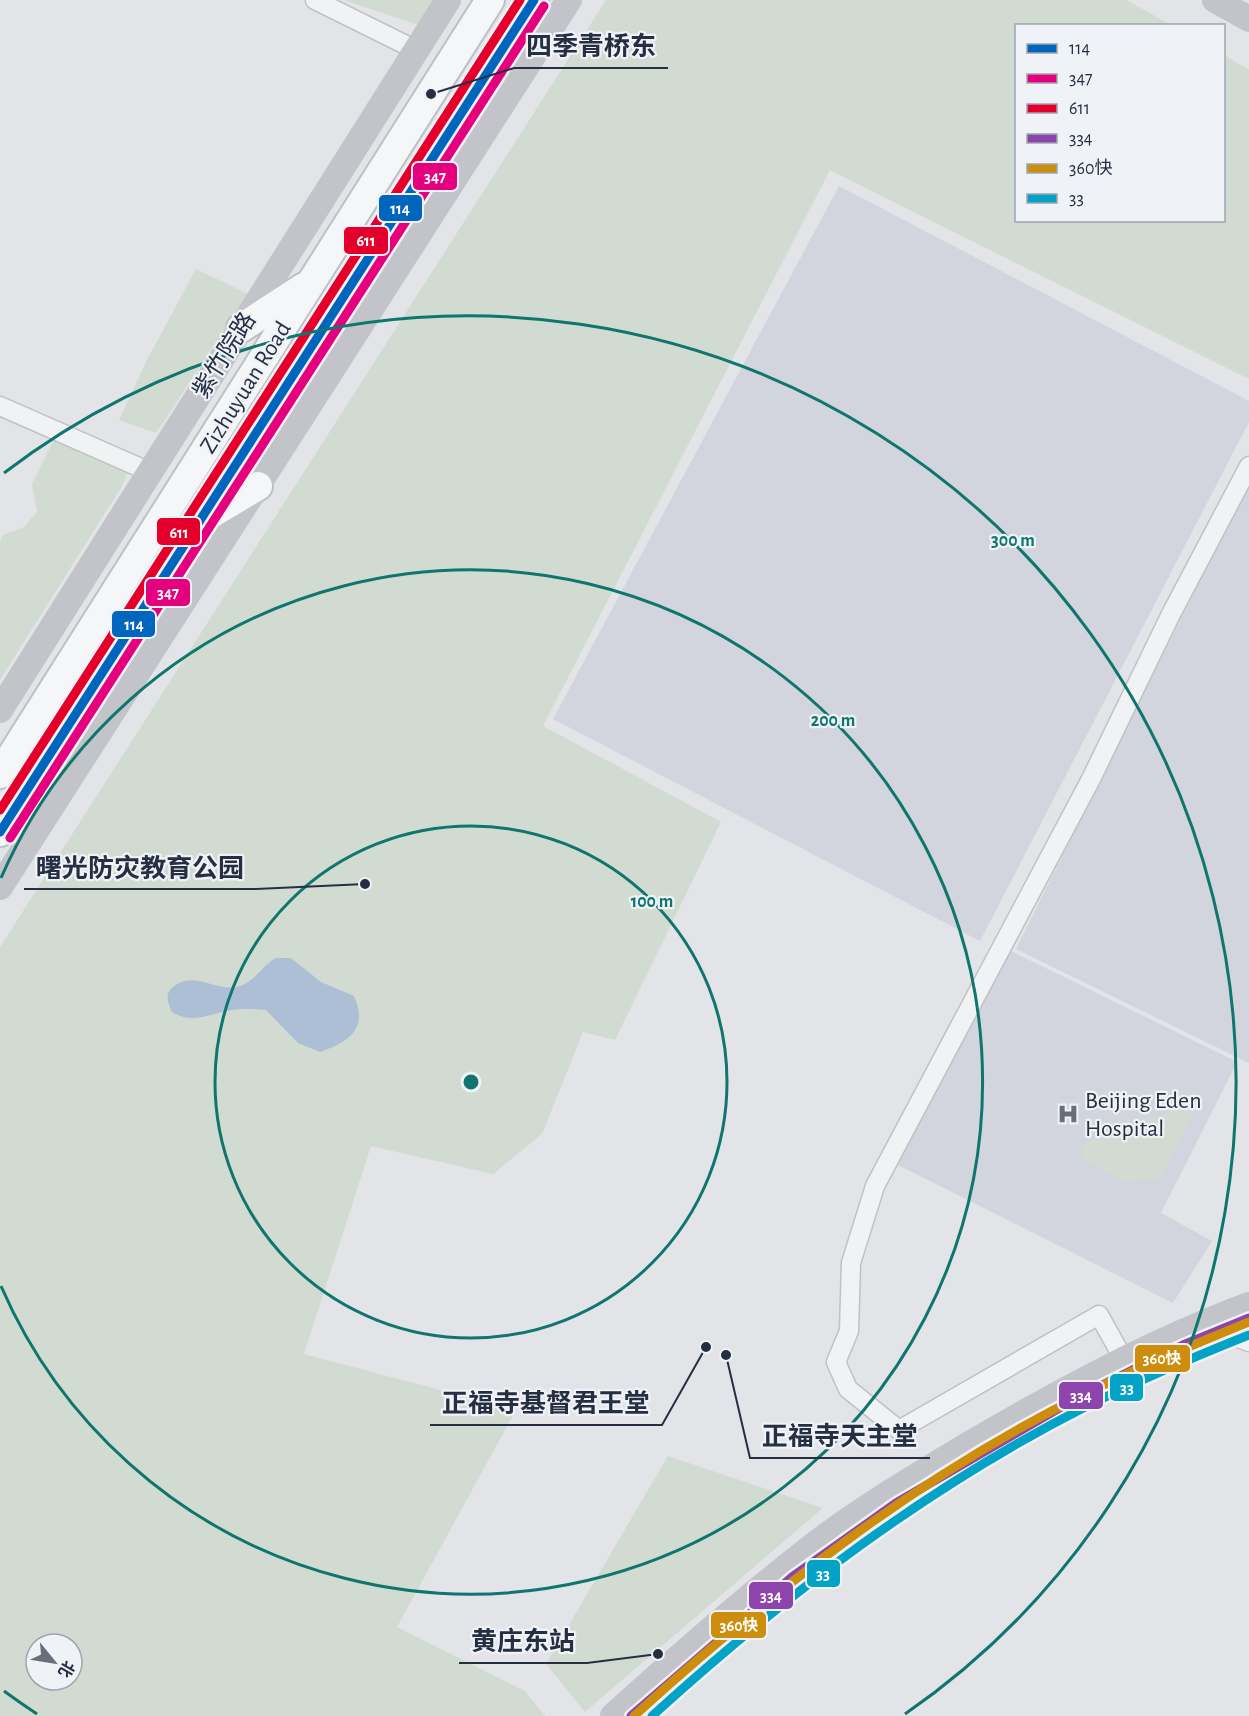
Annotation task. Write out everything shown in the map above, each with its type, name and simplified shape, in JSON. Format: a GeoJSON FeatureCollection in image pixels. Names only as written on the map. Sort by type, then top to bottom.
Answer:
{"type":"FeatureCollection","features":[{"type":"Feature","properties":{"kind":"main road","name":"Zizhuyuan Road"},"geometry":{"type":"LineString","coordinates":[[0,774],[490,0]]}},
{"type":"Feature","properties":{"kind":"main road","name":"Zizhuyuan Road"},"geometry":{"type":"LineString","coordinates":[[0,834],[534,0]]}},
{"type":"Feature","properties":{"kind":"main road"},"geometry":{"type":"LineString","coordinates":[[241,328],[311,283]]}},
{"type":"Feature","properties":{"kind":"main road"},"geometry":{"type":"LineString","coordinates":[[199,521],[258,486]]}},
{"type":"Feature","properties":{"kind":"street"},"geometry":{"type":"LineString","coordinates":[[315,0],[416,50]]}},
{"type":"Feature","properties":{"kind":"street","name":"紫竹院路"},"geometry":{"type":"LineString","coordinates":[[0,710],[448,0]]}},
{"type":"Feature","properties":{"kind":"street"},"geometry":{"type":"LineString","coordinates":[[0,887],[569,0]]}},
{"type":"Feature","properties":{"kind":"street"},"geometry":{"type":"LineString","coordinates":[[1215,0],[1249,19]]}},
{"type":"Feature","properties":{"kind":"street"},"geometry":{"type":"LineString","coordinates":[[0,406],[150,471]]}},
{"type":"Feature","properties":{"kind":"street"},"geometry":{"type":"LineString","coordinates":[[1124,1360],[1099,1315],[899,1430],[848,1389],[836,1362],[849,1331],[851,1263],[875,1186],[1086,789],[1249,466]]}},
{"type":"Feature","properties":{"kind":"street"},"geometry":{"type":"LineString","coordinates":[[0,834],[24,849]]}},
{"type":"Feature","properties":{"kind":"street"},"geometry":{"type":"LineString","coordinates":[[614,1716],[699,1640],[812,1547],[920,1474],[1058,1393],[1124,1360],[1249,1305]]}},
{"type":"Feature","properties":{"kind":"street"},"geometry":{"type":"LineString","coordinates":[[634,1716],[733,1628],[821,1558],[927,1484],[1064,1404],[1249,1322]]}},
{"type":"Feature","properties":{"kind":"street"},"geometry":{"type":"LineString","coordinates":[[1222,1332],[1249,1342]]}},
{"type":"Feature","properties":{"kind":"shaded area"},"geometry":{"type":"Polygon","coordinates":[[[344,0],[433,0],[418,25],[344,0]]]}},
{"type":"Feature","properties":{"kind":"shaded area"},"geometry":{"type":"Polygon","coordinates":[[[606,0],[1126,0],[1169,24],[1015,24],[1015,222],[1225,222],[1225,56],[1249,70],[1249,379],[830,170],[543,726],[721,822],[615,1040],[583,1032],[542,1134],[493,1174],[371,1146],[304,1354],[516,1410],[397,1627],[525,1691],[545,1716],[0,1716],[0,947],[606,0]]]}},
{"type":"Feature","properties":{"kind":"shaded area"},"geometry":{"type":"Polygon","coordinates":[[[839,186],[1249,401],[1249,422],[980,941],[553,719],[839,186]]]}},
{"type":"Feature","properties":{"kind":"shaded area"},"geometry":{"type":"Polygon","coordinates":[[[196,269],[248,294],[156,433],[119,420],[147,360],[196,269]]]}},
{"type":"Feature","properties":{"kind":"shaded area"},"geometry":{"type":"Polygon","coordinates":[[[56,435],[130,467],[122,486],[0,680],[0,541],[3,535],[24,527],[37,512],[32,484],[56,435]]]}},
{"type":"Feature","properties":{"kind":"shaded area"},"geometry":{"type":"Polygon","coordinates":[[[1249,482],[1249,1063],[1016,949],[1249,482]]]}},
{"type":"Feature","properties":{"kind":"shaded area","name":"Beijing Eden Hospital"},"geometry":{"type":"Polygon","coordinates":[[[1009,950],[1237,1062],[1161,1213],[1212,1241],[1173,1303],[898,1165],[1009,950]]]}},
{"type":"Feature","properties":{"kind":"shaded area"},"geometry":{"type":"Polygon","coordinates":[[[1184,1106],[1191,1109],[1192,1115],[1159,1180],[1124,1182],[1084,1161],[1080,1152],[1084,1143],[1184,1106]]]}},
{"type":"Feature","properties":{"kind":"shaded area"},"geometry":{"type":"Polygon","coordinates":[[[668,1456],[823,1508],[585,1712],[546,1664],[668,1456]]]}},
{"type":"Feature","properties":{"kind":"water"},"geometry":{"type":"Polygon","coordinates":[[[276,958],[291,958],[321,982],[354,996],[359,1017],[354,1032],[340,1044],[320,1052],[298,1043],[266,1010],[237,1009],[193,1018],[179,1016],[172,1012],[168,1002],[168,993],[181,982],[189,980],[236,987],[248,982],[276,958]]]}},
{"type":"Feature","properties":{"kind":"transit line","name":"611"},"geometry":{"type":"LineString","coordinates":[[0,810],[520,0]]}},
{"type":"Feature","properties":{"kind":"transit line","name":"114"},"geometry":{"type":"LineString","coordinates":[[0,832],[534,0]]}},
{"type":"Feature","properties":{"kind":"transit line","name":"347"},"geometry":{"type":"LineString","coordinates":[[10,838],[544,6]]}},
{"type":"Feature","properties":{"kind":"transit line","name":"334"},"geometry":{"type":"LineString","coordinates":[[631,1716],[792,1577],[896,1503],[1080,1396],[1183,1345],[1249,1318]]}},
{"type":"Feature","properties":{"kind":"transit line","name":"360快"},"geometry":{"type":"LineString","coordinates":[[634,1716],[739,1625],[793,1582],[904,1500],[962,1462],[1083,1395],[1144,1366],[1249,1322]]}},
{"type":"Feature","properties":{"kind":"transit line","name":"33"},"geometry":{"type":"LineString","coordinates":[[652,1716],[753,1628],[805,1587],[859,1546],[970,1472],[1087,1406],[1249,1335]]}},
{"type":"Feature","properties":{"kind":"place","name":"四季青桥东"},"geometry":{"type":"Point","coordinates":[431,94]}},
{"type":"Feature","properties":{"kind":"place","name":"曙光防灾教育公园"},"geometry":{"type":"Point","coordinates":[365,884]}},
{"type":"Feature","properties":{"kind":"place","name":"Beijing Eden Hospital"},"geometry":{"type":"Point","coordinates":[1068,1114]}},
{"type":"Feature","properties":{"kind":"place","name":"正福寺基督君王堂"},"geometry":{"type":"Point","coordinates":[706,1347]}},
{"type":"Feature","properties":{"kind":"place","name":"正福寺天主堂"},"geometry":{"type":"Point","coordinates":[726,1355]}},
{"type":"Feature","properties":{"kind":"place","name":"黄庄东站"},"geometry":{"type":"Point","coordinates":[658,1654]}}]}
